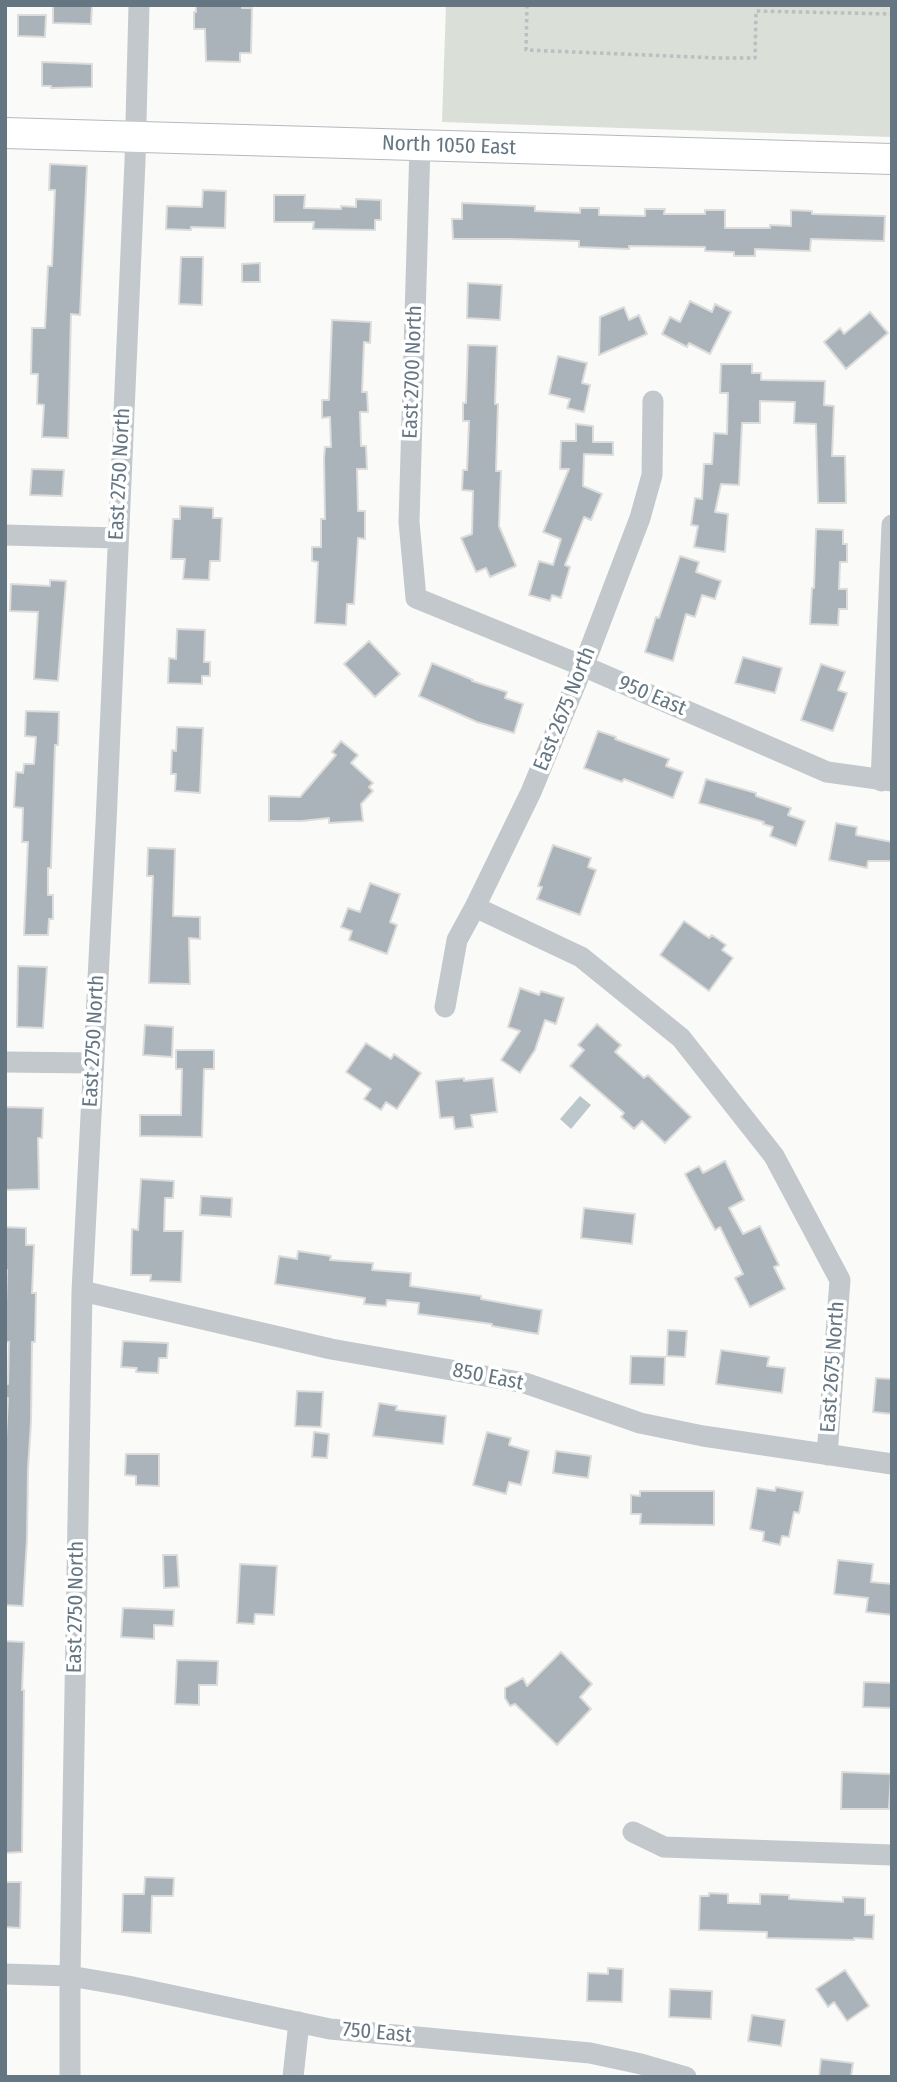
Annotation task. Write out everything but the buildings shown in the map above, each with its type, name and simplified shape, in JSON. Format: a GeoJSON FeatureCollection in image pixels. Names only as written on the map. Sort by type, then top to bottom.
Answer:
{"type":"FeatureCollection","features":[{"type":"Feature","properties":{"kind":"main road","name":"North 1050 East"},"geometry":{"type":"LineString","coordinates":[[5,133],[892,159]]}},
{"type":"Feature","properties":{"kind":"street","name":"East 2750 North"},"geometry":{"type":"LineString","coordinates":[[70,2077],[69,1976],[82,1291],[139,5]]}},
{"type":"Feature","properties":{"kind":"street","name":"East 2700 North"},"geometry":{"type":"LineString","coordinates":[[416,598],[410,523],[419,145]]}},
{"type":"Feature","properties":{"kind":"street","name":"East 2675 North"},"geometry":{"type":"LineString","coordinates":[[445,1007],[457,940],[531,792],[640,518],[652,475],[653,401]]}},
{"type":"Feature","properties":{"kind":"street"},"geometry":{"type":"LineString","coordinates":[[886,781],[892,525]]}},
{"type":"Feature","properties":{"kind":"street"},"geometry":{"type":"LineString","coordinates":[[5,535],[117,537]]}},
{"type":"Feature","properties":{"kind":"street","name":"950 East"},"geometry":{"type":"LineString","coordinates":[[416,598],[583,666],[827,772],[886,781]]}},
{"type":"Feature","properties":{"kind":"street","name":"East 2675 North"},"geometry":{"type":"LineString","coordinates":[[475,907],[581,957],[681,1038],[774,1156],[840,1280],[827,1455]]}},
{"type":"Feature","properties":{"kind":"street"},"geometry":{"type":"LineString","coordinates":[[5,1062],[93,1063]]}},
{"type":"Feature","properties":{"kind":"street","name":"850 East"},"geometry":{"type":"LineString","coordinates":[[82,1291],[331,1349],[525,1383],[640,1423],[703,1436],[892,1464]]}},
{"type":"Feature","properties":{"kind":"street"},"geometry":{"type":"LineString","coordinates":[[633,1832],[664,1847],[892,1855]]}},
{"type":"Feature","properties":{"kind":"street","name":"750 East"},"geometry":{"type":"LineString","coordinates":[[5,1974],[69,1976],[330,2029],[590,2053],[680,2076]]}},
{"type":"Feature","properties":{"kind":"street"},"geometry":{"type":"LineString","coordinates":[[293,2077],[299,2022]]}},
{"type":"Feature","properties":{"kind":"path"},"geometry":{"type":"LineString","coordinates":[[527,5],[526,50],[719,58],[755,58],[755,11],[891,12],[892,86]]}},
{"type":"Feature","properties":{"kind":"shaded area"},"geometry":{"type":"Polygon","coordinates":[[[446,5],[892,5],[892,137],[442,122],[446,5]]]}},
{"type":"Feature","properties":{"kind":"shaded area"},"geometry":{"type":"Polygon","coordinates":[[[580,1096],[591,1105],[571,1129],[560,1119],[580,1096]]]}}]}
